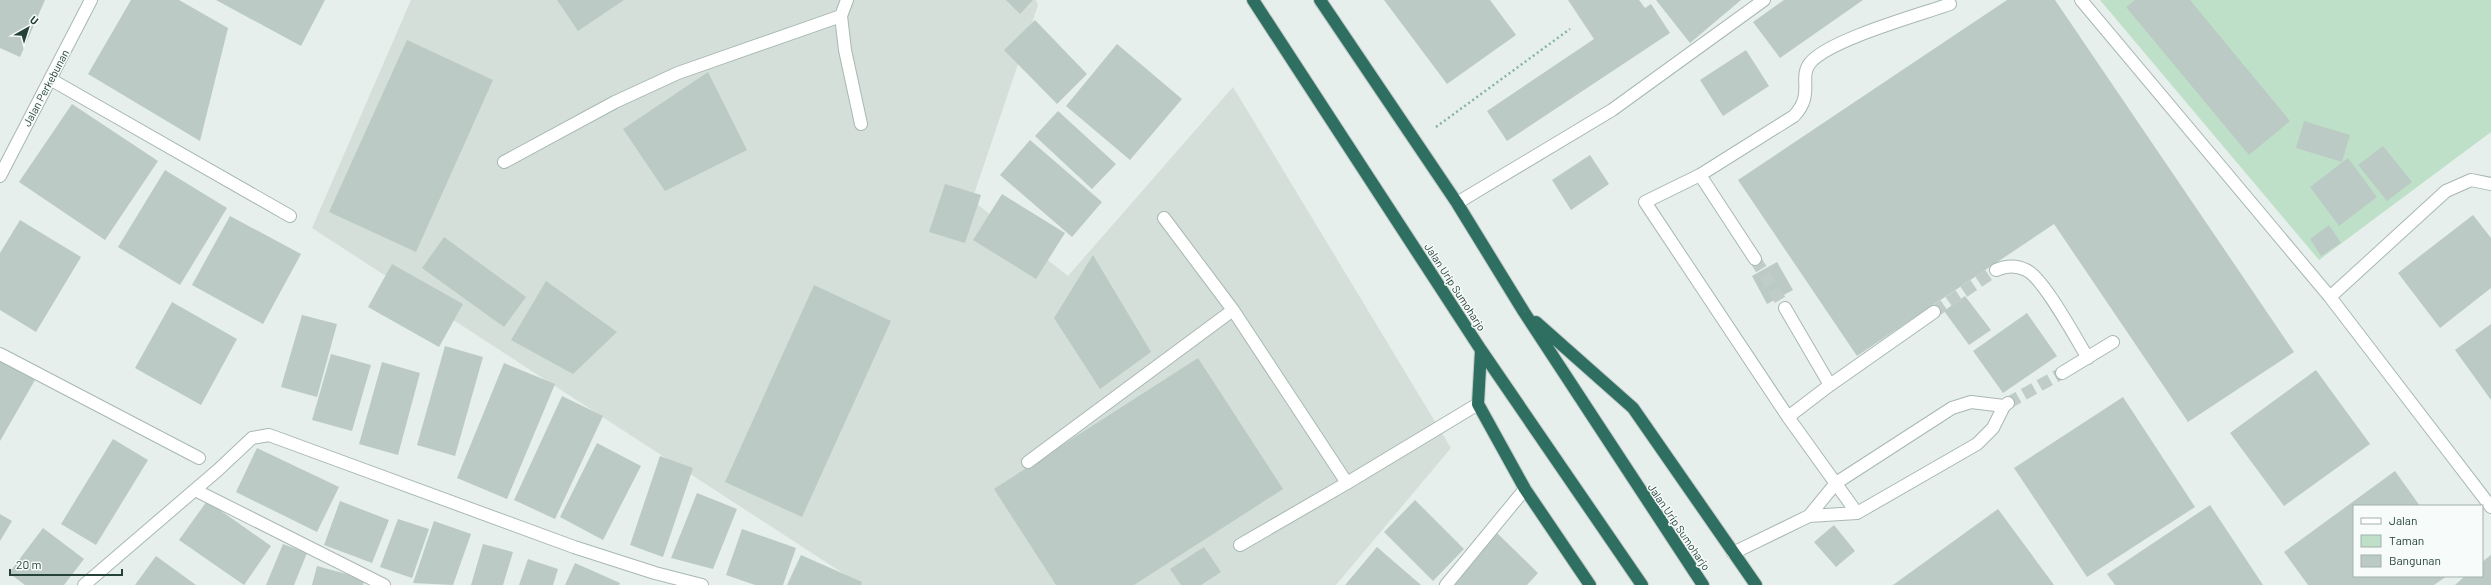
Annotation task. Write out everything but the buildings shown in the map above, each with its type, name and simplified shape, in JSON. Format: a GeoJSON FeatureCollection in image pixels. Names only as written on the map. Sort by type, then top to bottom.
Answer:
{"type":"FeatureCollection","features":[{"type":"Feature","properties":{"kind":"highway","name":"Jalan Urip Sumoharjo"},"geometry":{"type":"LineString","coordinates":[[1253,0],[1480,350],[1642,585]]}},
{"type":"Feature","properties":{"kind":"highway","name":"Jalan Urip Sumoharjo"},"geometry":{"type":"LineString","coordinates":[[1320,0],[1414,142],[1458,203],[1524,312],[1703,585]]}},
{"type":"Feature","properties":{"kind":"highway"},"geometry":{"type":"LineString","coordinates":[[1524,312],[1633,408],[1756,585]]}},
{"type":"Feature","properties":{"kind":"highway"},"geometry":{"type":"LineString","coordinates":[[1480,350],[1478,404],[1525,490],[1590,585]]}},
{"type":"Feature","properties":{"kind":"street","name":"Jalan Perkebunan"},"geometry":{"type":"LineString","coordinates":[[0,176],[92,0]]}},
{"type":"Feature","properties":{"kind":"street"},"geometry":{"type":"LineString","coordinates":[[847,0],[840,16],[845,50],[861,124]]}},
{"type":"Feature","properties":{"kind":"street"},"geometry":{"type":"LineString","coordinates":[[1458,203],[1612,110],[1764,0]]}},
{"type":"Feature","properties":{"kind":"street"},"geometry":{"type":"LineString","coordinates":[[2081,0],[2330,297],[2491,506]]}},
{"type":"Feature","properties":{"kind":"street"},"geometry":{"type":"LineString","coordinates":[[1857,514],[1788,417],[1645,202],[1700,175],[1794,116],[1804,105],[1806,99],[1807,69],[1810,63],[1826,50],[1848,40],[1950,4]]}},
{"type":"Feature","properties":{"kind":"street"},"geometry":{"type":"LineString","coordinates":[[504,162],[615,102],[678,73],[840,16]]}},
{"type":"Feature","properties":{"kind":"street"},"geometry":{"type":"LineString","coordinates":[[50,79],[290,216]]}},
{"type":"Feature","properties":{"kind":"street"},"geometry":{"type":"LineString","coordinates":[[1700,175],[1755,259]]}},
{"type":"Feature","properties":{"kind":"street"},"geometry":{"type":"LineString","coordinates":[[2330,297],[2446,191],[2471,180],[2491,184]]}},
{"type":"Feature","properties":{"kind":"street"},"geometry":{"type":"LineString","coordinates":[[1164,218],[1233,310],[1346,483]]}},
{"type":"Feature","properties":{"kind":"street"},"geometry":{"type":"LineString","coordinates":[[1996,270],[2005,266],[2026,270],[2038,280],[2088,358]]}},
{"type":"Feature","properties":{"kind":"street"},"geometry":{"type":"LineString","coordinates":[[1785,308],[1830,385]]}},
{"type":"Feature","properties":{"kind":"street"},"geometry":{"type":"LineString","coordinates":[[1028,462],[1233,310]]}},
{"type":"Feature","properties":{"kind":"street"},"geometry":{"type":"LineString","coordinates":[[1788,417],[1830,385],[1934,312]]}},
{"type":"Feature","properties":{"kind":"street"},"geometry":{"type":"LineString","coordinates":[[2062,373],[2113,342]]}},
{"type":"Feature","properties":{"kind":"street"},"geometry":{"type":"LineString","coordinates":[[0,354],[199,458]]}},
{"type":"Feature","properties":{"kind":"street"},"geometry":{"type":"LineString","coordinates":[[1733,553],[1810,516],[1857,514],[1977,444],[1993,428],[2006,405],[1971,402],[1952,408],[1836,483],[1810,516]]}},
{"type":"Feature","properties":{"kind":"street"},"geometry":{"type":"LineString","coordinates":[[1240,545],[1478,404]]}},
{"type":"Feature","properties":{"kind":"street"},"geometry":{"type":"LineString","coordinates":[[88,584],[252,438],[269,435],[574,547],[655,573],[702,585]]}},
{"type":"Feature","properties":{"kind":"street"},"geometry":{"type":"LineString","coordinates":[[195,490],[384,585]]}},
{"type":"Feature","properties":{"kind":"street"},"geometry":{"type":"LineString","coordinates":[[1446,585],[1525,490]]}},
{"type":"Feature","properties":{"kind":"path"},"geometry":{"type":"LineString","coordinates":[[1414,142],[1570,29]]}},
{"type":"Feature","properties":{"kind":"shaded area"},"geometry":{"type":"Polygon","coordinates":[[[411,0],[1036,0],[1038,5],[972,200],[1068,276],[1233,87],[1451,448],[1336,585],[861,585],[312,228],[411,0]]]}},
{"type":"Feature","properties":{"kind":"green space"},"geometry":{"type":"Polygon","coordinates":[[[2100,0],[2491,0],[2491,132],[2319,260],[2100,0]]]}},
{"type":"Feature","properties":{"kind":"tunnel"},"geometry":{"type":"LineString","coordinates":[[1755,259],[1785,308]]}},
{"type":"Feature","properties":{"kind":"tunnel"},"geometry":{"type":"LineString","coordinates":[[1934,312],[1996,270]]}},
{"type":"Feature","properties":{"kind":"tunnel"},"geometry":{"type":"LineString","coordinates":[[2008,403],[2062,373]]}}]}
